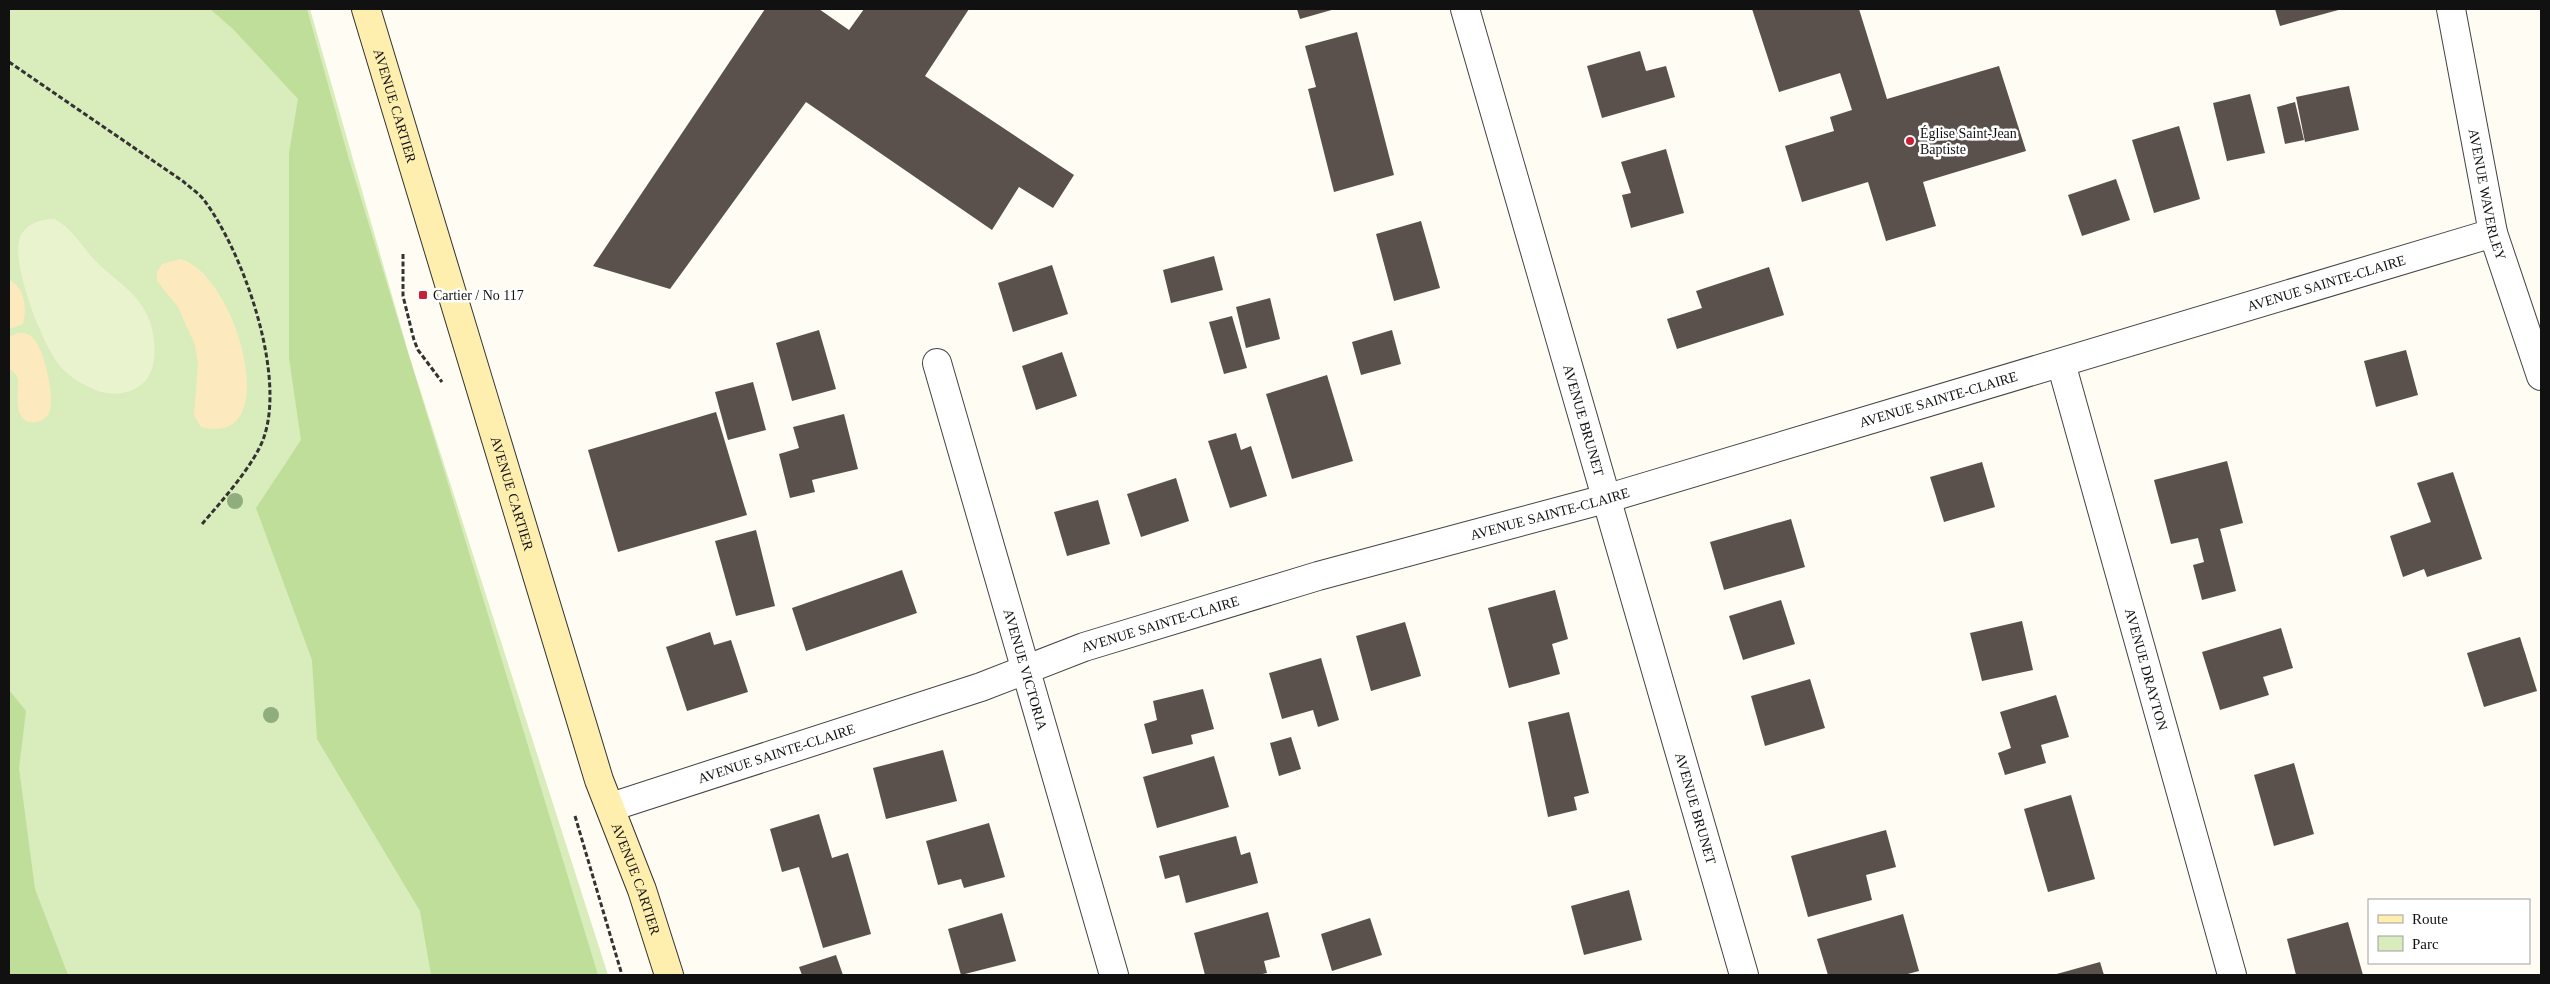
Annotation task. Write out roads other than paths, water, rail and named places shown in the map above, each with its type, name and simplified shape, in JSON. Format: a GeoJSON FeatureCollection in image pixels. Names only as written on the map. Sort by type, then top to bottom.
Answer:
{"type":"FeatureCollection","features":[{"type":"Feature","properties":{"kind":"street","name":"AVENUE CARTIER"},"geometry":{"type":"LineString","coordinates":[[366,9],[599,780],[642,890],[669,975]]}},
{"type":"Feature","properties":{"kind":"street","name":"AVENUE BRUNET"},"geometry":{"type":"LineString","coordinates":[[1465,9],[1744,975]]}},
{"type":"Feature","properties":{"kind":"street","name":"AVENUE WAVERLEY"},"geometry":{"type":"LineString","coordinates":[[2451,9],[2493,232],[2541,376]]}},
{"type":"Feature","properties":{"kind":"street","name":"AVENUE SAINTE-CLAIRE"},"geometry":{"type":"LineString","coordinates":[[611,807],[981,687],[1084,647],[1318,576],[1605,499],[2493,232]]}},
{"type":"Feature","properties":{"kind":"street","name":"AVENUE VICTORIA"},"geometry":{"type":"LineString","coordinates":[[937,363],[1114,975]]}},
{"type":"Feature","properties":{"kind":"street","name":"AVENUE DRAYTON"},"geometry":{"type":"LineString","coordinates":[[2061,363],[2232,975]]}},
{"type":"Feature","properties":{"kind":"place","name":"Église Saint-Jean Baptiste"},"geometry":{"type":"Point","coordinates":[1910,141]}},
{"type":"Feature","properties":{"kind":"place","name":"Cartier / No 117"},"geometry":{"type":"Point","coordinates":[423,295]}}]}
